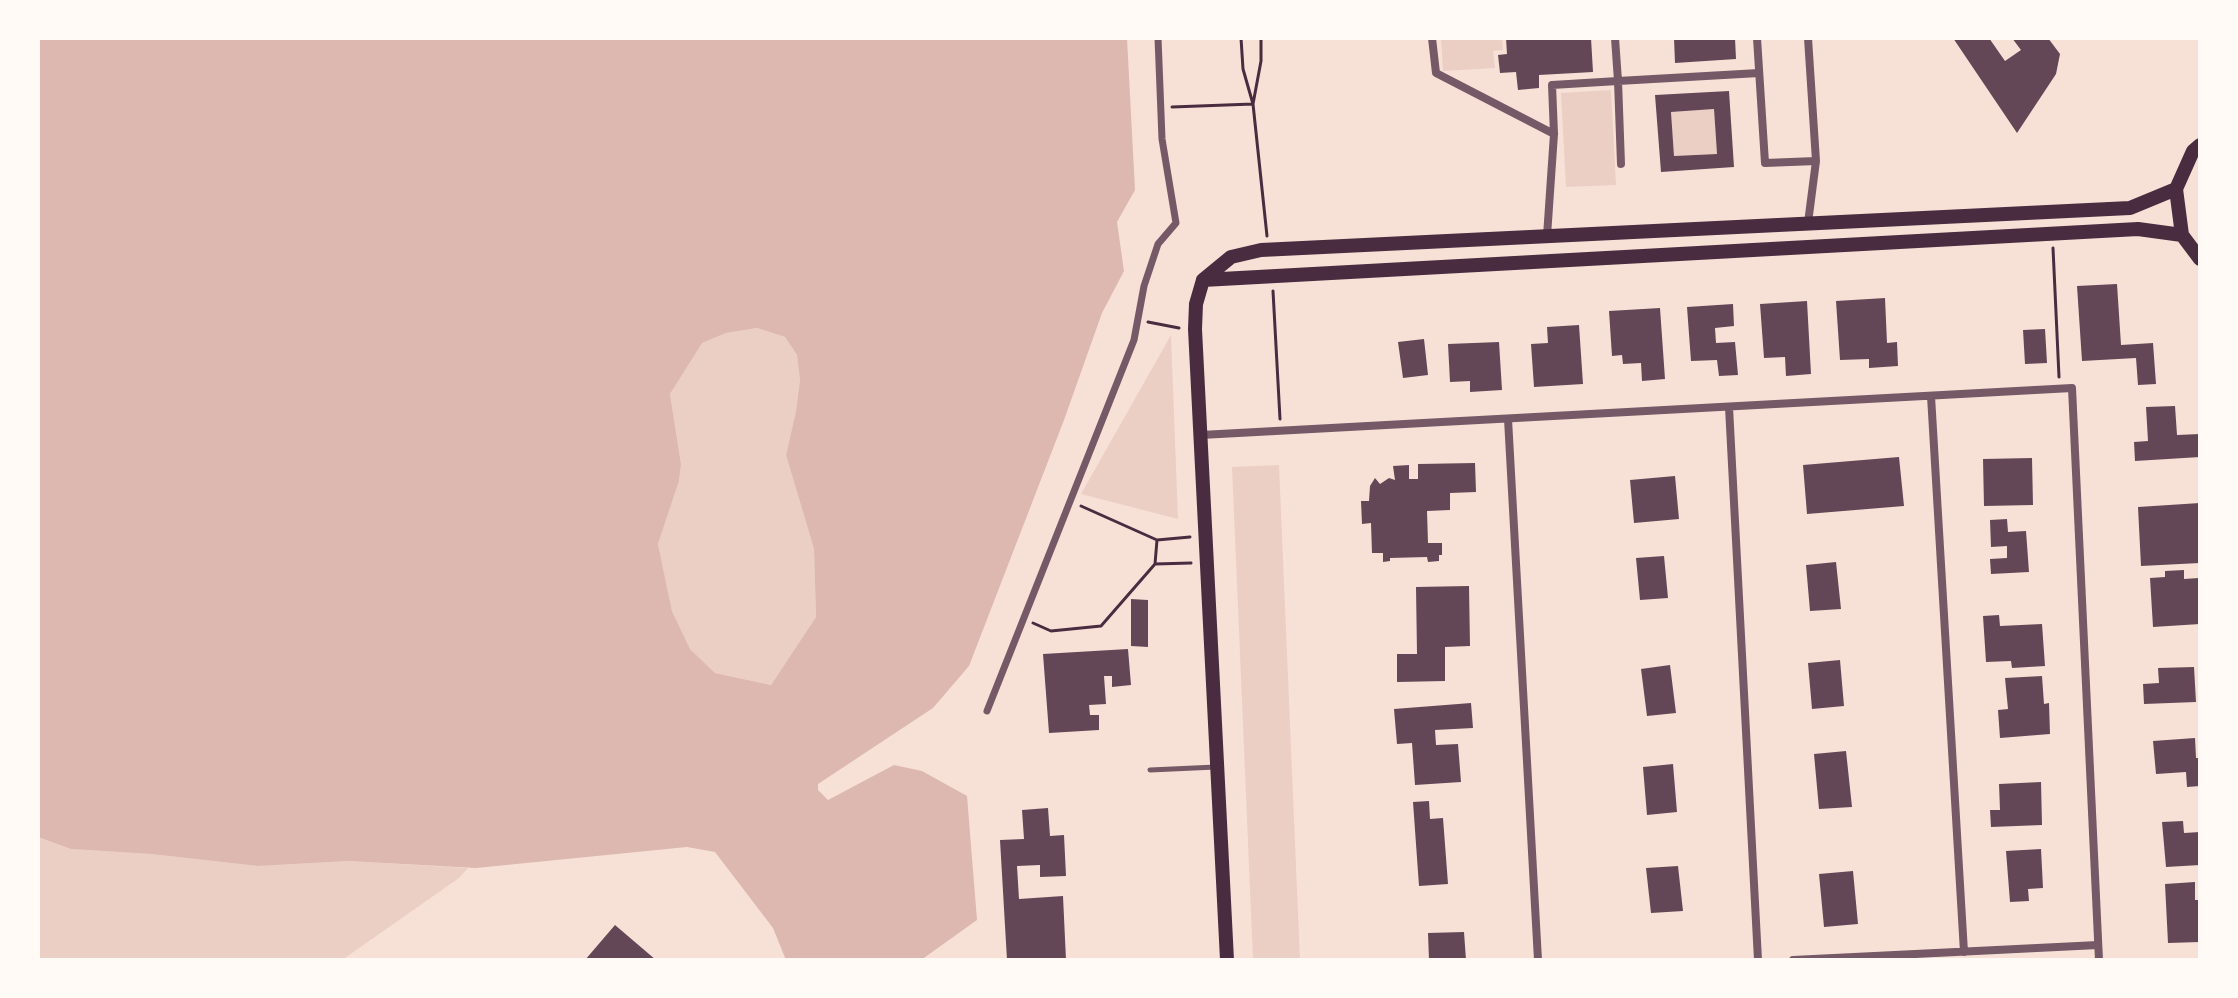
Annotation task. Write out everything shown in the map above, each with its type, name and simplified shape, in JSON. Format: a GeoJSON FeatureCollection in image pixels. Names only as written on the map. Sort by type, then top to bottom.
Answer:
{"type":"FeatureCollection","features":[{"type":"Feature","properties":{"kind":"main road"},"geometry":{"type":"LineString","coordinates":[[2200,145],[2193,151],[2176,189],[2182,235],[2200,259]]}},
{"type":"Feature","properties":{"kind":"main road"},"geometry":{"type":"LineString","coordinates":[[1227,960],[1195,329],[1196,304],[1203,280],[1231,257],[1261,250],[2130,208],[2176,189]]}},
{"type":"Feature","properties":{"kind":"main road"},"geometry":{"type":"LineString","coordinates":[[1203,280],[2138,229],[2182,235]]}},
{"type":"Feature","properties":{"kind":"street"},"geometry":{"type":"LineString","coordinates":[[987,711],[1134,340],[1144,286],[1158,244],[1176,223],[1162,139],[1158,38]]}},
{"type":"Feature","properties":{"kind":"street"},"geometry":{"type":"LineString","coordinates":[[1432,38],[1436,73],[1554,134]]}},
{"type":"Feature","properties":{"kind":"street"},"geometry":{"type":"LineString","coordinates":[[1615,38],[1621,164]]}},
{"type":"Feature","properties":{"kind":"street"},"geometry":{"type":"LineString","coordinates":[[1757,38],[1765,163],[1816,161]]}},
{"type":"Feature","properties":{"kind":"street"},"geometry":{"type":"LineString","coordinates":[[1808,38],[1816,161],[1808,223]]}},
{"type":"Feature","properties":{"kind":"street"},"geometry":{"type":"LineString","coordinates":[[1547,236],[1554,134],[1552,85],[1759,73]]}},
{"type":"Feature","properties":{"kind":"street"},"geometry":{"type":"LineString","coordinates":[[1201,435],[2072,388],[2099,960]]}},
{"type":"Feature","properties":{"kind":"street"},"geometry":{"type":"LineString","coordinates":[[1931,396],[1964,952]]}},
{"type":"Feature","properties":{"kind":"street"},"geometry":{"type":"LineString","coordinates":[[1729,407],[1758,960]]}},
{"type":"Feature","properties":{"kind":"street"},"geometry":{"type":"LineString","coordinates":[[1508,419],[1538,960]]}},
{"type":"Feature","properties":{"kind":"street"},"geometry":{"type":"LineString","coordinates":[[1793,960],[2098,945]]}},
{"type":"Feature","properties":{"kind":"lane"},"geometry":{"type":"LineString","coordinates":[[1150,770],[1217,767]]}},
{"type":"Feature","properties":{"kind":"path"},"geometry":{"type":"LineString","coordinates":[[1160,107],[1253,104],[1261,61],[1261,38]]}},
{"type":"Feature","properties":{"kind":"path"},"geometry":{"type":"LineString","coordinates":[[2052,234],[2059,388]]}},
{"type":"Feature","properties":{"kind":"path"},"geometry":{"type":"LineString","coordinates":[[1138,319],[1168,327],[1195,329]]}},
{"type":"Feature","properties":{"kind":"path"},"geometry":{"type":"LineString","coordinates":[[1069,501],[1157,540],[1206,535]]}},
{"type":"Feature","properties":{"kind":"path"},"geometry":{"type":"LineString","coordinates":[[1023,617],[1051,631],[1101,626],[1155,564],[1157,540]]}},
{"type":"Feature","properties":{"kind":"path"},"geometry":{"type":"LineString","coordinates":[[1155,564],[1207,563]]}},
{"type":"Feature","properties":{"kind":"shaded area"},"geometry":{"type":"Polygon","coordinates":[[[38,38],[1127,38],[1135,190],[1117,222],[1124,271],[1102,313],[969,666],[933,708],[818,784],[818,790],[828,800],[894,765],[922,771],[967,796],[977,920],[921,960],[786,960],[773,928],[715,852],[687,847],[476,868],[348,861],[258,866],[71,849],[38,837],[38,38]],[[757,328],[726,333],[702,343],[670,394],[681,464],[679,481],[658,544],[672,611],[690,649],[715,673],[771,685],[816,617],[814,549],[786,455],[800,380],[797,355],[785,337],[757,328]]]}},
{"type":"Feature","properties":{"kind":"shaded area"},"geometry":{"type":"Polygon","coordinates":[[[1441,38],[1502,38],[1503,50],[1493,51],[1495,68],[1443,71],[1441,38]]]}},
{"type":"Feature","properties":{"kind":"shaded area"},"geometry":{"type":"Polygon","coordinates":[[[1611,90],[1616,185],[1566,187],[1561,93],[1611,90]]]}},
{"type":"Feature","properties":{"kind":"shaded area"},"geometry":{"type":"Polygon","coordinates":[[[1714,109],[1717,154],[1674,156],[1671,112],[1714,109]]]}},
{"type":"Feature","properties":{"kind":"shaded area"},"geometry":{"type":"Polygon","coordinates":[[[757,328],[785,337],[797,355],[800,380],[786,455],[814,549],[816,617],[771,685],[715,673],[690,649],[672,611],[658,544],[679,481],[681,464],[670,394],[701,343],[726,333],[757,328]]]}},
{"type":"Feature","properties":{"kind":"shaded area"},"geometry":{"type":"Polygon","coordinates":[[[1171,335],[1178,519],[1081,494],[1171,335]]]}},
{"type":"Feature","properties":{"kind":"shaded area"},"geometry":{"type":"Polygon","coordinates":[[[1279,465],[1300,960],[1253,960],[1232,467],[1279,465]]]}},
{"type":"Feature","properties":{"kind":"shaded area"},"geometry":{"type":"Polygon","coordinates":[[[38,837],[71,849],[258,866],[348,861],[468,868],[459,878],[342,960],[38,960],[38,837]]]}},
{"type":"Feature","properties":{"kind":"building"},"geometry":{"type":"Polygon","coordinates":[[[1506,38],[1591,38],[1593,72],[1539,75],[1539,88],[1518,90],[1516,72],[1500,73],[1498,55],[1507,54],[1506,38]]]}},
{"type":"Feature","properties":{"kind":"building"},"geometry":{"type":"Polygon","coordinates":[[[1674,38],[1735,38],[1736,59],[1675,63],[1674,38]]]}},
{"type":"Feature","properties":{"kind":"building"},"geometry":{"type":"Polygon","coordinates":[[[1953,38],[1989,38],[2005,61],[2021,50],[2012,38],[2048,38],[2060,54],[2056,74],[2017,133],[1953,38]]]}},
{"type":"Feature","properties":{"kind":"building"},"geometry":{"type":"Polygon","coordinates":[[[1729,91],[1734,167],[1661,172],[1655,95],[1729,91]],[[1714,109],[1671,112],[1674,156],[1717,154],[1714,109]]]}},
{"type":"Feature","properties":{"kind":"building"},"geometry":{"type":"Polygon","coordinates":[[[2117,284],[2121,345],[2153,343],[2156,384],[2138,385],[2136,358],[2082,361],[2077,286],[2117,284]]]}},
{"type":"Feature","properties":{"kind":"building"},"geometry":{"type":"Polygon","coordinates":[[[1885,298],[1887,343],[1897,342],[1898,366],[1869,368],[1869,359],[1840,360],[1836,301],[1885,298]]]}},
{"type":"Feature","properties":{"kind":"building"},"geometry":{"type":"Polygon","coordinates":[[[1807,301],[1811,374],[1786,376],[1785,357],[1764,358],[1760,304],[1807,301]]]}},
{"type":"Feature","properties":{"kind":"building"},"geometry":{"type":"Polygon","coordinates":[[[1733,304],[1734,326],[1715,328],[1716,343],[1735,342],[1738,375],[1719,376],[1717,360],[1691,361],[1687,307],[1733,304]]]}},
{"type":"Feature","properties":{"kind":"building"},"geometry":{"type":"Polygon","coordinates":[[[1660,308],[1665,379],[1642,381],[1641,363],[1623,364],[1622,355],[1612,356],[1609,311],[1660,308]]]}},
{"type":"Feature","properties":{"kind":"building"},"geometry":{"type":"Polygon","coordinates":[[[1579,325],[1583,384],[1534,387],[1531,344],[1548,343],[1547,327],[1579,325]]]}},
{"type":"Feature","properties":{"kind":"building"},"geometry":{"type":"Polygon","coordinates":[[[2045,329],[2047,363],[2025,364],[2023,330],[2045,329]]]}},
{"type":"Feature","properties":{"kind":"building"},"geometry":{"type":"Polygon","coordinates":[[[1424,339],[1428,375],[1403,378],[1398,342],[1424,339]]]}},
{"type":"Feature","properties":{"kind":"building"},"geometry":{"type":"Polygon","coordinates":[[[1499,342],[1502,390],[1470,392],[1470,381],[1450,382],[1448,344],[1499,342]]]}},
{"type":"Feature","properties":{"kind":"building"},"geometry":{"type":"Polygon","coordinates":[[[2175,406],[2177,435],[2200,434],[2200,457],[2135,461],[2134,442],[2148,441],[2146,407],[2175,406]]]}},
{"type":"Feature","properties":{"kind":"building"},"geometry":{"type":"Polygon","coordinates":[[[1899,457],[1904,506],[1807,514],[1803,465],[1899,457]]]}},
{"type":"Feature","properties":{"kind":"building"},"geometry":{"type":"Polygon","coordinates":[[[2032,458],[2033,505],[1984,506],[1983,459],[2032,458]]]}},
{"type":"Feature","properties":{"kind":"building"},"geometry":{"type":"Polygon","coordinates":[[[1475,463],[1476,492],[1450,493],[1450,510],[1427,511],[1428,543],[1442,543],[1439,561],[1428,562],[1427,557],[1390,558],[1390,561],[1383,562],[1383,553],[1372,553],[1371,523],[1362,524],[1361,501],[1369,501],[1370,486],[1375,478],[1380,484],[1389,478],[1395,480],[1393,466],[1409,465],[1409,479],[1418,479],[1418,464],[1475,463]]]}},
{"type":"Feature","properties":{"kind":"building"},"geometry":{"type":"Polygon","coordinates":[[[1675,476],[1679,519],[1634,523],[1630,480],[1675,476]]]}},
{"type":"Feature","properties":{"kind":"building"},"geometry":{"type":"Polygon","coordinates":[[[2200,503],[2200,563],[2141,566],[2138,507],[2200,503]]]}},
{"type":"Feature","properties":{"kind":"building"},"geometry":{"type":"Polygon","coordinates":[[[2007,519],[2008,532],[2026,531],[2029,572],[1991,574],[1990,559],[2007,558],[2007,546],[1991,547],[1990,520],[2007,519]]]}},
{"type":"Feature","properties":{"kind":"building"},"geometry":{"type":"Polygon","coordinates":[[[1664,556],[1668,598],[1640,600],[1636,558],[1664,556]]]}},
{"type":"Feature","properties":{"kind":"building"},"geometry":{"type":"Polygon","coordinates":[[[1836,562],[1841,609],[1810,611],[1806,565],[1836,562]]]}},
{"type":"Feature","properties":{"kind":"building"},"geometry":{"type":"Polygon","coordinates":[[[2184,570],[2184,579],[2199,578],[2200,624],[2153,627],[2150,578],[2165,577],[2165,571],[2184,570]]]}},
{"type":"Feature","properties":{"kind":"building"},"geometry":{"type":"Polygon","coordinates":[[[1469,586],[1470,646],[1445,647],[1445,681],[1397,682],[1397,654],[1417,654],[1416,587],[1469,586]]]}},
{"type":"Feature","properties":{"kind":"building"},"geometry":{"type":"Polygon","coordinates":[[[1131,599],[1148,600],[1148,647],[1131,646],[1131,599]]]}},
{"type":"Feature","properties":{"kind":"building"},"geometry":{"type":"Polygon","coordinates":[[[1999,615],[2000,626],[2042,624],[2045,666],[2012,668],[2011,661],[1986,662],[1983,616],[1999,615]]]}},
{"type":"Feature","properties":{"kind":"building"},"geometry":{"type":"Polygon","coordinates":[[[1128,649],[1131,685],[1112,687],[1112,676],[1104,676],[1106,704],[1089,705],[1090,715],[1099,715],[1099,730],[1049,733],[1043,654],[1128,649]]]}},
{"type":"Feature","properties":{"kind":"building"},"geometry":{"type":"Polygon","coordinates":[[[1840,660],[1844,706],[1812,709],[1808,663],[1840,660]]]}},
{"type":"Feature","properties":{"kind":"building"},"geometry":{"type":"Polygon","coordinates":[[[1670,665],[1676,713],[1647,716],[1641,669],[1670,665]]]}},
{"type":"Feature","properties":{"kind":"building"},"geometry":{"type":"Polygon","coordinates":[[[2194,667],[2196,702],[2144,704],[2143,684],[2159,683],[2158,668],[2194,667]]]}},
{"type":"Feature","properties":{"kind":"building"},"geometry":{"type":"Polygon","coordinates":[[[2042,676],[2044,704],[2049,703],[2050,734],[2000,738],[1998,710],[2008,709],[2005,678],[2042,676]]]}},
{"type":"Feature","properties":{"kind":"building"},"geometry":{"type":"Polygon","coordinates":[[[1471,703],[1473,728],[1435,730],[1436,745],[1458,744],[1461,782],[1415,785],[1412,743],[1397,744],[1394,709],[1471,703]]]}},
{"type":"Feature","properties":{"kind":"building"},"geometry":{"type":"Polygon","coordinates":[[[2195,738],[2196,758],[2200,758],[2200,786],[2187,787],[2186,772],[2156,774],[2153,741],[2195,738]]]}},
{"type":"Feature","properties":{"kind":"building"},"geometry":{"type":"Polygon","coordinates":[[[1846,751],[1852,807],[1819,809],[1814,754],[1846,751]]]}},
{"type":"Feature","properties":{"kind":"building"},"geometry":{"type":"Polygon","coordinates":[[[1673,764],[1677,812],[1647,815],[1643,767],[1673,764]]]}},
{"type":"Feature","properties":{"kind":"building"},"geometry":{"type":"Polygon","coordinates":[[[2041,782],[2042,825],[1991,827],[1990,810],[2000,810],[1999,784],[2041,782]]]}},
{"type":"Feature","properties":{"kind":"building"},"geometry":{"type":"Polygon","coordinates":[[[1429,801],[1430,819],[1443,818],[1448,884],[1419,886],[1413,802],[1429,801]]]}},
{"type":"Feature","properties":{"kind":"building"},"geometry":{"type":"Polygon","coordinates":[[[1048,808],[1050,836],[1064,835],[1066,876],[1040,877],[1040,865],[1017,866],[1019,899],[1063,896],[1066,960],[1007,960],[1000,840],[1024,839],[1022,810],[1048,808]]]}},
{"type":"Feature","properties":{"kind":"building"},"geometry":{"type":"Polygon","coordinates":[[[2183,821],[2184,833],[2200,832],[2200,865],[2166,867],[2162,822],[2183,821]]]}},
{"type":"Feature","properties":{"kind":"building"},"geometry":{"type":"Polygon","coordinates":[[[2041,849],[2043,888],[2028,889],[2029,901],[2010,902],[2006,851],[2041,849]]]}},
{"type":"Feature","properties":{"kind":"building"},"geometry":{"type":"Polygon","coordinates":[[[1678,866],[1683,911],[1651,913],[1646,868],[1678,866]]]}},
{"type":"Feature","properties":{"kind":"building"},"geometry":{"type":"Polygon","coordinates":[[[1853,871],[1858,924],[1824,927],[1819,874],[1853,871]]]}},
{"type":"Feature","properties":{"kind":"building"},"geometry":{"type":"Polygon","coordinates":[[[2195,882],[2195,900],[2200,900],[2200,942],[2168,943],[2165,884],[2195,882]]]}},
{"type":"Feature","properties":{"kind":"building"},"geometry":{"type":"Polygon","coordinates":[[[615,925],[656,960],[585,960],[615,925]]]}},
{"type":"Feature","properties":{"kind":"building"},"geometry":{"type":"Polygon","coordinates":[[[1464,932],[1466,960],[1429,960],[1428,933],[1464,932]]]}}]}
